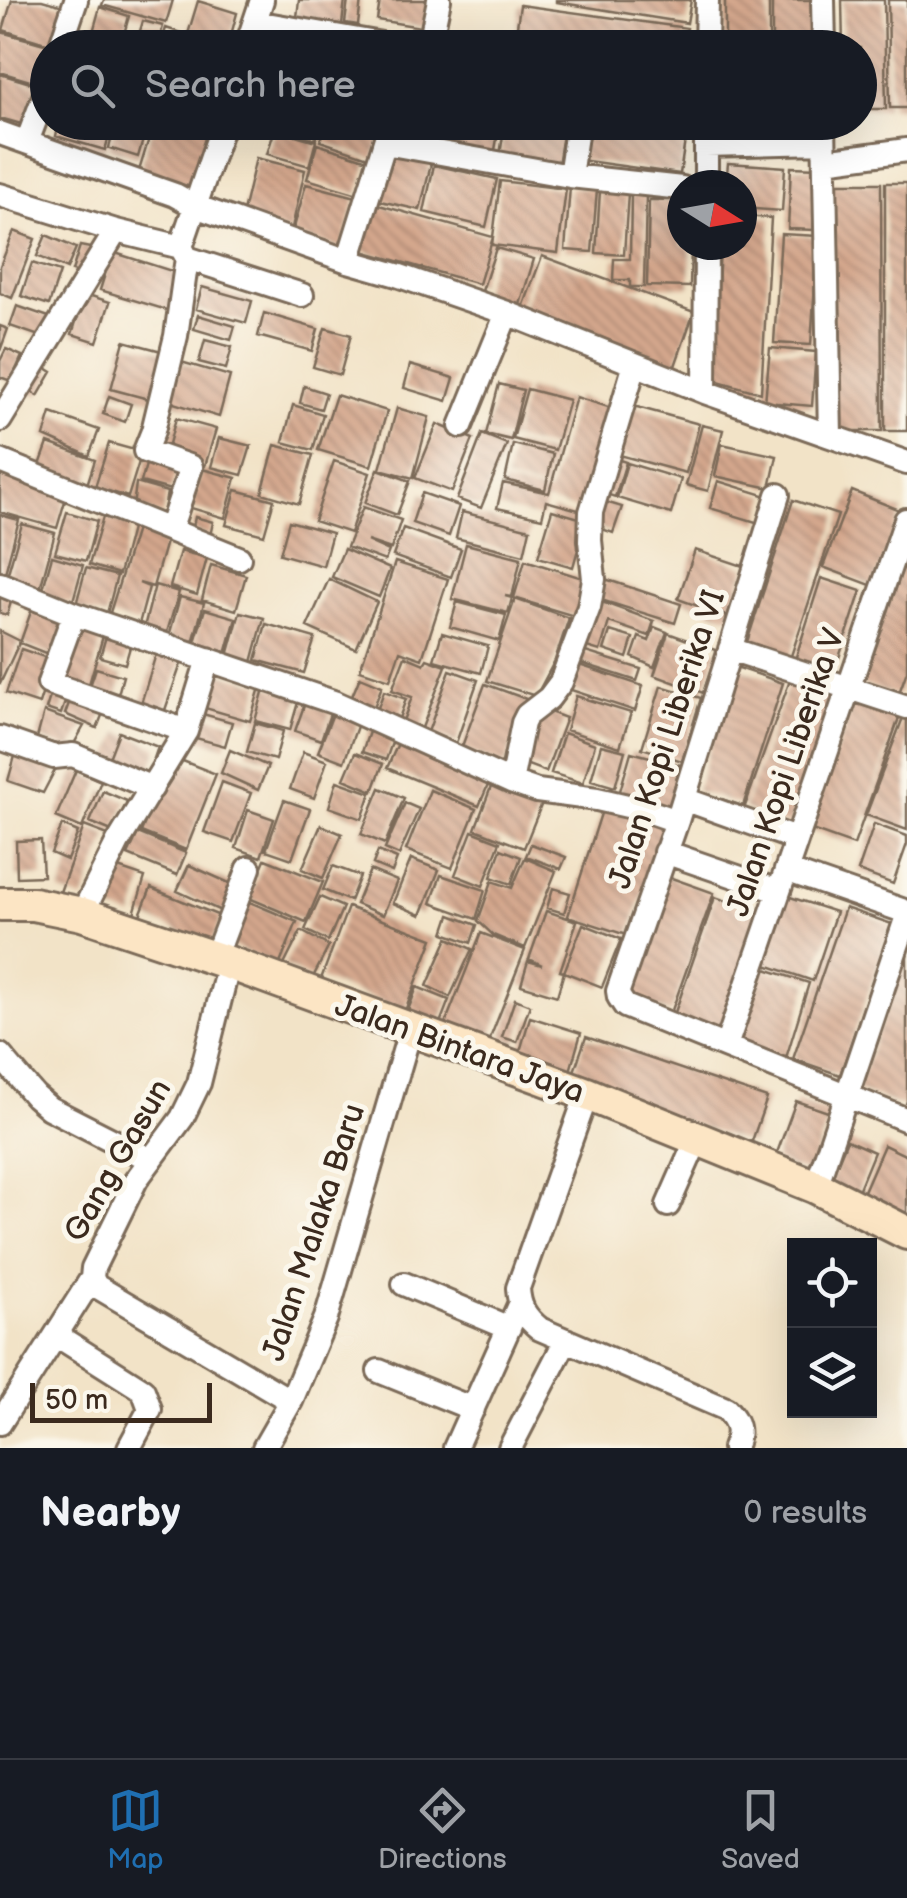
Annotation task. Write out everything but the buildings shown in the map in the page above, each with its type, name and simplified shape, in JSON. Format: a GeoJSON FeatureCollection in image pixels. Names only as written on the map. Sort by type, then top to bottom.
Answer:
{"type":"FeatureCollection","features":[{"type":"Feature","properties":{"kind":"street"},"geometry":{"type":"LineString","coordinates":[[66,30],[76,0]]}},
{"type":"Feature","properties":{"kind":"street"},"geometry":{"type":"LineString","coordinates":[[433,30],[439,0]]}},
{"type":"Feature","properties":{"kind":"street"},"geometry":{"type":"LineString","coordinates":[[706,0],[706,30]]}},
{"type":"Feature","properties":{"kind":"street"},"geometry":{"type":"LineString","coordinates":[[823,0],[824,30]]}},
{"type":"Feature","properties":{"kind":"street"},"geometry":{"type":"LineString","coordinates":[[259,11],[334,30]]}},
{"type":"Feature","properties":{"kind":"street"},"geometry":{"type":"LineString","coordinates":[[0,133],[348,261],[507,313],[705,392],[907,463]]}},
{"type":"Feature","properties":{"kind":"street"},"geometry":{"type":"LineString","coordinates":[[27,142],[30,134]]}},
{"type":"Feature","properties":{"kind":"street"},"geometry":{"type":"LineString","coordinates":[[170,530],[191,467],[145,451],[176,336],[184,253],[218,140]]}},
{"type":"Feature","properties":{"kind":"street"},"geometry":{"type":"LineString","coordinates":[[348,261],[386,140]]}},
{"type":"Feature","properties":{"kind":"street"},"geometry":{"type":"LineString","coordinates":[[403,140],[422,149],[570,176],[667,186]]}},
{"type":"Feature","properties":{"kind":"street"},"geometry":{"type":"LineString","coordinates":[[422,149],[425,140]]}},
{"type":"Feature","properties":{"kind":"street"},"geometry":{"type":"LineString","coordinates":[[570,176],[575,140]]}},
{"type":"Feature","properties":{"kind":"street"},"geometry":{"type":"LineString","coordinates":[[706,140],[706,170]]}},
{"type":"Feature","properties":{"kind":"street"},"geometry":{"type":"LineString","coordinates":[[794,140],[907,150]]}},
{"type":"Feature","properties":{"kind":"street"},"geometry":{"type":"LineString","coordinates":[[824,142],[830,436]]}},
{"type":"Feature","properties":{"kind":"street"},"geometry":{"type":"LineString","coordinates":[[2,203],[116,231],[302,295]]}},
{"type":"Feature","properties":{"kind":"street"},"geometry":{"type":"LineString","coordinates":[[0,420],[116,231]]}},
{"type":"Feature","properties":{"kind":"street"},"geometry":{"type":"LineString","coordinates":[[705,392],[706,260]]}},
{"type":"Feature","properties":{"kind":"street"},"geometry":{"type":"LineString","coordinates":[[461,426],[507,313]]}},
{"type":"Feature","properties":{"kind":"street"},"geometry":{"type":"LineString","coordinates":[[511,782],[524,723],[561,682],[588,607],[594,579],[591,512],[635,364]]}},
{"type":"Feature","properties":{"kind":"street"},"geometry":{"type":"LineString","coordinates":[[0,461],[240,558]]}},
{"type":"Feature","properties":{"kind":"street","name":"Jalan Kopi Liberika VI"},"geometry":{"type":"LineString","coordinates":[[726,1046],[625,1006],[618,991],[681,810],[778,495]]}},
{"type":"Feature","properties":{"kind":"street","name":"Jalan Kopi Liberika V"},"geometry":{"type":"LineString","coordinates":[[726,1046],[906,520]]}},
{"type":"Feature","properties":{"kind":"street"},"geometry":{"type":"LineString","coordinates":[[0,584],[74,614],[350,709],[537,791],[681,810],[796,838]]}},
{"type":"Feature","properties":{"kind":"street"},"geometry":{"type":"LineString","coordinates":[[74,614],[49,682],[186,730]]}},
{"type":"Feature","properties":{"kind":"street"},"geometry":{"type":"LineString","coordinates":[[730,649],[907,707]]}},
{"type":"Feature","properties":{"kind":"street"},"geometry":{"type":"LineString","coordinates":[[82,914],[118,842],[186,730],[208,659]]}},
{"type":"Feature","properties":{"kind":"street"},"geometry":{"type":"LineString","coordinates":[[7,740],[54,757],[73,754],[152,788]]}},
{"type":"Feature","properties":{"kind":"street"},"geometry":{"type":"LineString","coordinates":[[665,852],[907,914],[816,1187]]}},
{"type":"Feature","properties":{"kind":"street","name":"Gang Gasun"},"geometry":{"type":"LineString","coordinates":[[249,868],[222,961],[199,1083],[182,1118],[136,1180],[93,1268],[92,1278],[96,1286],[291,1401]]}},
{"type":"Feature","properties":{"kind":"street","name":"Jalan Bintara Jaya"},"geometry":{"type":"LineString","coordinates":[[0,904],[34,904],[82,914],[222,961],[588,1094],[816,1187],[907,1233]]}},
{"type":"Feature","properties":{"kind":"street","name":"Jalan Malaka Baru"},"geometry":{"type":"LineString","coordinates":[[264,1448],[291,1401],[326,1318],[410,1031]]}},
{"type":"Feature","properties":{"kind":"street"},"geometry":{"type":"LineString","coordinates":[[726,1046],[907,1120]]}},
{"type":"Feature","properties":{"kind":"street"},"geometry":{"type":"LineString","coordinates":[[0,1054],[49,1108],[151,1160]]}},
{"type":"Feature","properties":{"kind":"street"},"geometry":{"type":"LineString","coordinates":[[456,1448],[519,1305],[518,1288],[588,1094]]}},
{"type":"Feature","properties":{"kind":"street"},"geometry":{"type":"LineString","coordinates":[[668,1205],[697,1139]]}},
{"type":"Feature","properties":{"kind":"street"},"geometry":{"type":"LineString","coordinates":[[2,1416],[92,1278]]}},
{"type":"Feature","properties":{"kind":"street"},"geometry":{"type":"LineString","coordinates":[[404,1284],[509,1328]]}},
{"type":"Feature","properties":{"kind":"street"},"geometry":{"type":"LineString","coordinates":[[519,1305],[540,1329],[726,1409],[739,1430],[734,1448]]}},
{"type":"Feature","properties":{"kind":"street"},"geometry":{"type":"LineString","coordinates":[[56,1335],[142,1390],[150,1409],[128,1448]]}},
{"type":"Feature","properties":{"kind":"street"},"geometry":{"type":"LineString","coordinates":[[510,1448],[566,1340]]}},
{"type":"Feature","properties":{"kind":"street"},"geometry":{"type":"LineString","coordinates":[[380,1371],[472,1409]]}}]}
